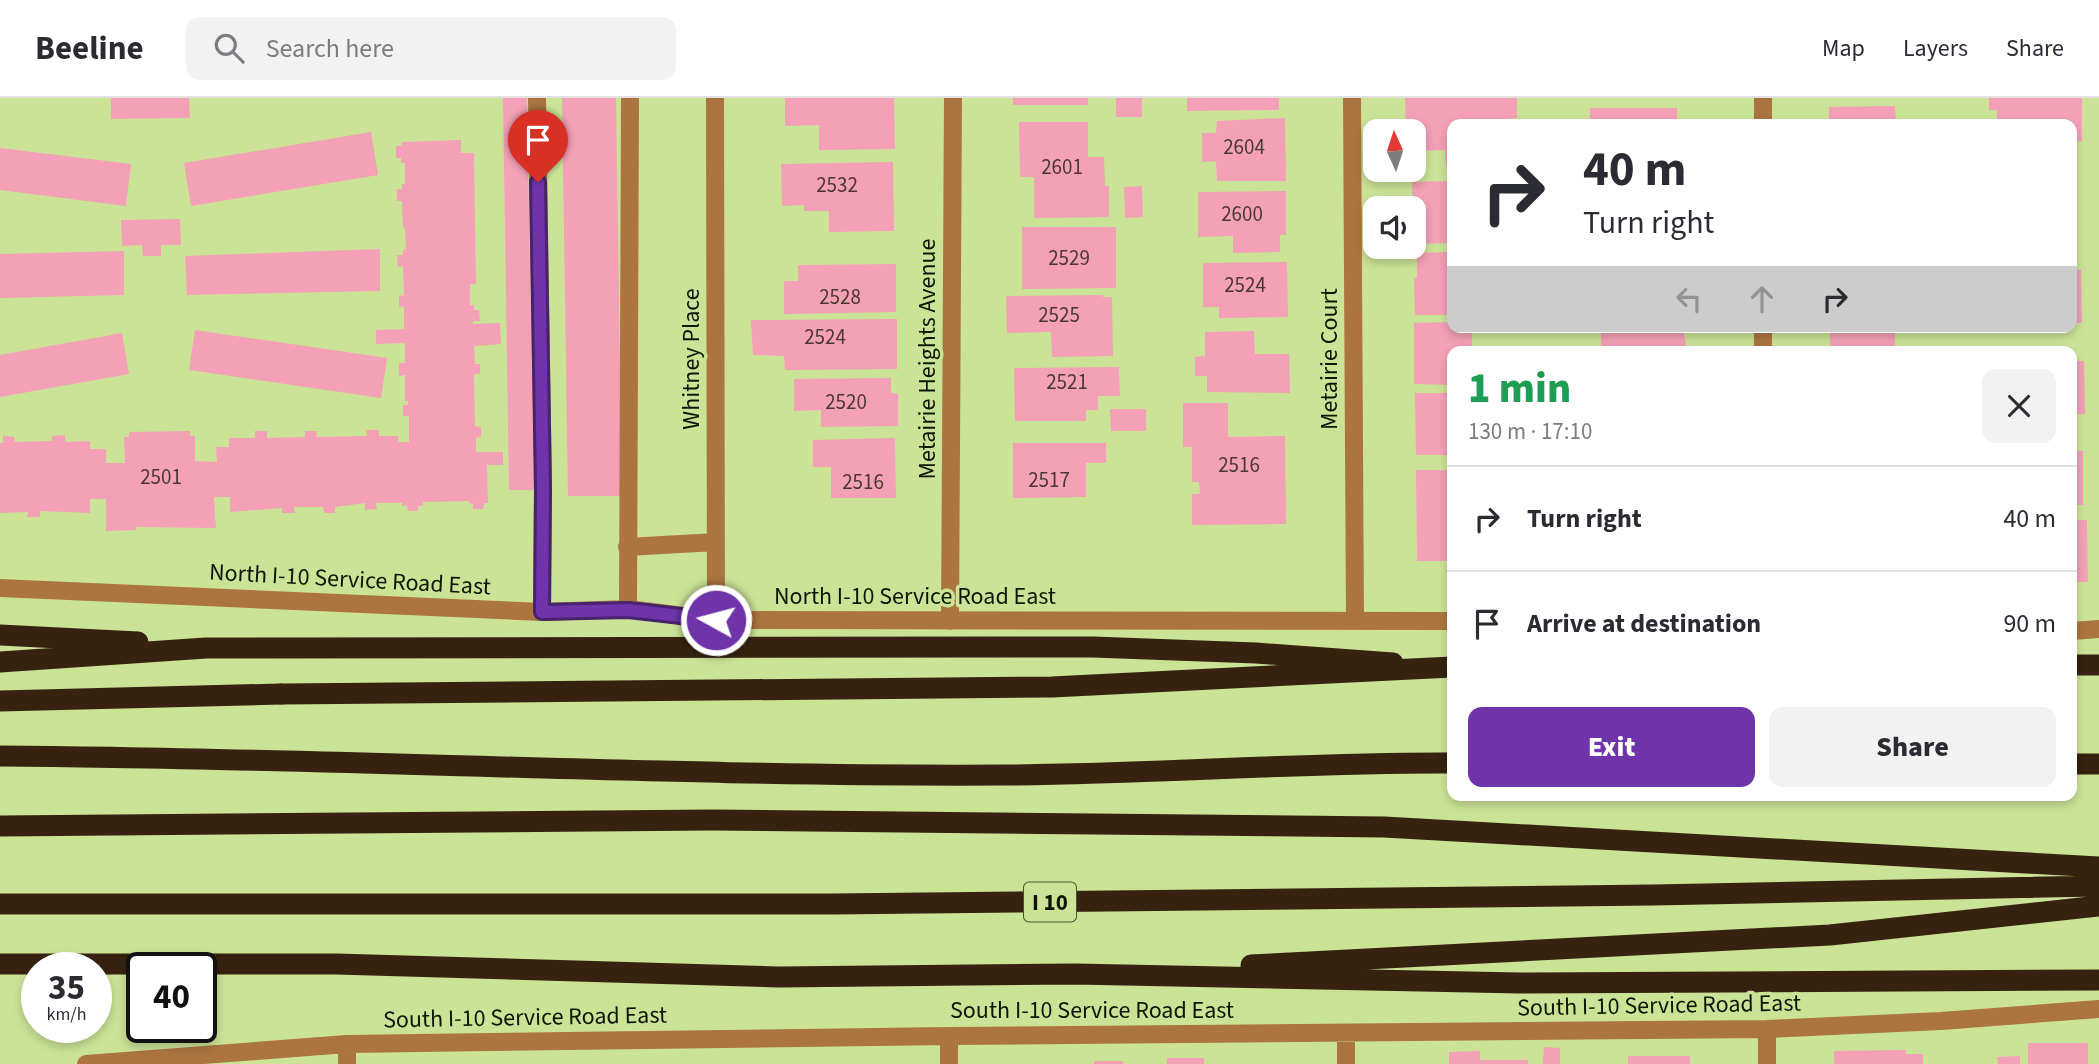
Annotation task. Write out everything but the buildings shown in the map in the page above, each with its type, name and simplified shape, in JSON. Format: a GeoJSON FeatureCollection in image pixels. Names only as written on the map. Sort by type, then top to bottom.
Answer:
{"type":"FeatureCollection","features":[{"type":"Feature","properties":{"kind":"highway"},"geometry":{"type":"LineString","coordinates":[[0,635],[97,639],[206,649]]}},
{"type":"Feature","properties":{"kind":"highway"},"geometry":{"type":"LineString","coordinates":[[0,662],[206,649],[1093,647],[1256,653],[1447,668]]}},
{"type":"Feature","properties":{"kind":"highway"},"geometry":{"type":"LineString","coordinates":[[2077,665],[2099,665]]}},
{"type":"Feature","properties":{"kind":"highway"},"geometry":{"type":"LineString","coordinates":[[0,701],[281,694],[1052,687],[1447,669]]}},
{"type":"Feature","properties":{"kind":"highway"},"geometry":{"type":"LineString","coordinates":[[0,756],[734,773],[982,775],[1447,763]]}},
{"type":"Feature","properties":{"kind":"highway"},"geometry":{"type":"LineString","coordinates":[[2077,764],[2099,764]]}},
{"type":"Feature","properties":{"kind":"highway"},"geometry":{"type":"LineString","coordinates":[[0,826],[712,820],[1384,827],[2099,867]]}},
{"type":"Feature","properties":{"kind":"highway","name":"I 10"},"geometry":{"type":"LineString","coordinates":[[0,904],[875,904],[1667,895],[2099,886]]}},
{"type":"Feature","properties":{"kind":"highway"},"geometry":{"type":"LineString","coordinates":[[1074,974],[1830,934],[2099,906]]}},
{"type":"Feature","properties":{"kind":"highway"},"geometry":{"type":"LineString","coordinates":[[0,964],[336,964],[778,977],[1074,974],[1520,983],[2099,980]]}},
{"type":"Feature","properties":{"kind":"street"},"geometry":{"type":"LineString","coordinates":[[537,98],[543,489],[542,612]]}},
{"type":"Feature","properties":{"kind":"street"},"geometry":{"type":"LineString","coordinates":[[628,610],[630,98]]}},
{"type":"Feature","properties":{"kind":"street","name":"Whitney Place"},"geometry":{"type":"LineString","coordinates":[[715,98],[716,620]]}},
{"type":"Feature","properties":{"kind":"street","name":"Metairie Heights Avenue"},"geometry":{"type":"LineString","coordinates":[[950,621],[953,98]]}},
{"type":"Feature","properties":{"kind":"street","name":"Metairie Court"},"geometry":{"type":"LineString","coordinates":[[1352,98],[1355,620]]}},
{"type":"Feature","properties":{"kind":"street"},"geometry":{"type":"LineString","coordinates":[[1763,98],[1763,119]]}},
{"type":"Feature","properties":{"kind":"street"},"geometry":{"type":"LineString","coordinates":[[628,547],[716,542]]}},
{"type":"Feature","properties":{"kind":"street","name":"North I-10 Service Road East"},"geometry":{"type":"LineString","coordinates":[[0,588],[542,612],[628,610],[716,620],[1447,621]]}},
{"type":"Feature","properties":{"kind":"street"},"geometry":{"type":"LineString","coordinates":[[2077,631],[2099,629]]}},
{"type":"Feature","properties":{"kind":"street","name":"South I-10 Service Road East"},"geometry":{"type":"LineString","coordinates":[[86,1064],[347,1044],[948,1035],[1767,1029],[1941,1021],[2099,1009]]}},
{"type":"Feature","properties":{"kind":"street"},"geometry":{"type":"LineString","coordinates":[[1767,1029],[1767,1064]]}},
{"type":"Feature","properties":{"kind":"street"},"geometry":{"type":"LineString","coordinates":[[1346,1033],[1346,1064]]}},
{"type":"Feature","properties":{"kind":"street"},"geometry":{"type":"LineString","coordinates":[[948,1035],[949,1064]]}},
{"type":"Feature","properties":{"kind":"street"},"geometry":{"type":"LineString","coordinates":[[347,1044],[347,1064]]}},
{"type":"Feature","properties":{"kind":"route"},"geometry":{"type":"LineString","coordinates":[[538,182],[543,489],[542,612],[628,610],[716,620]]}}]}
